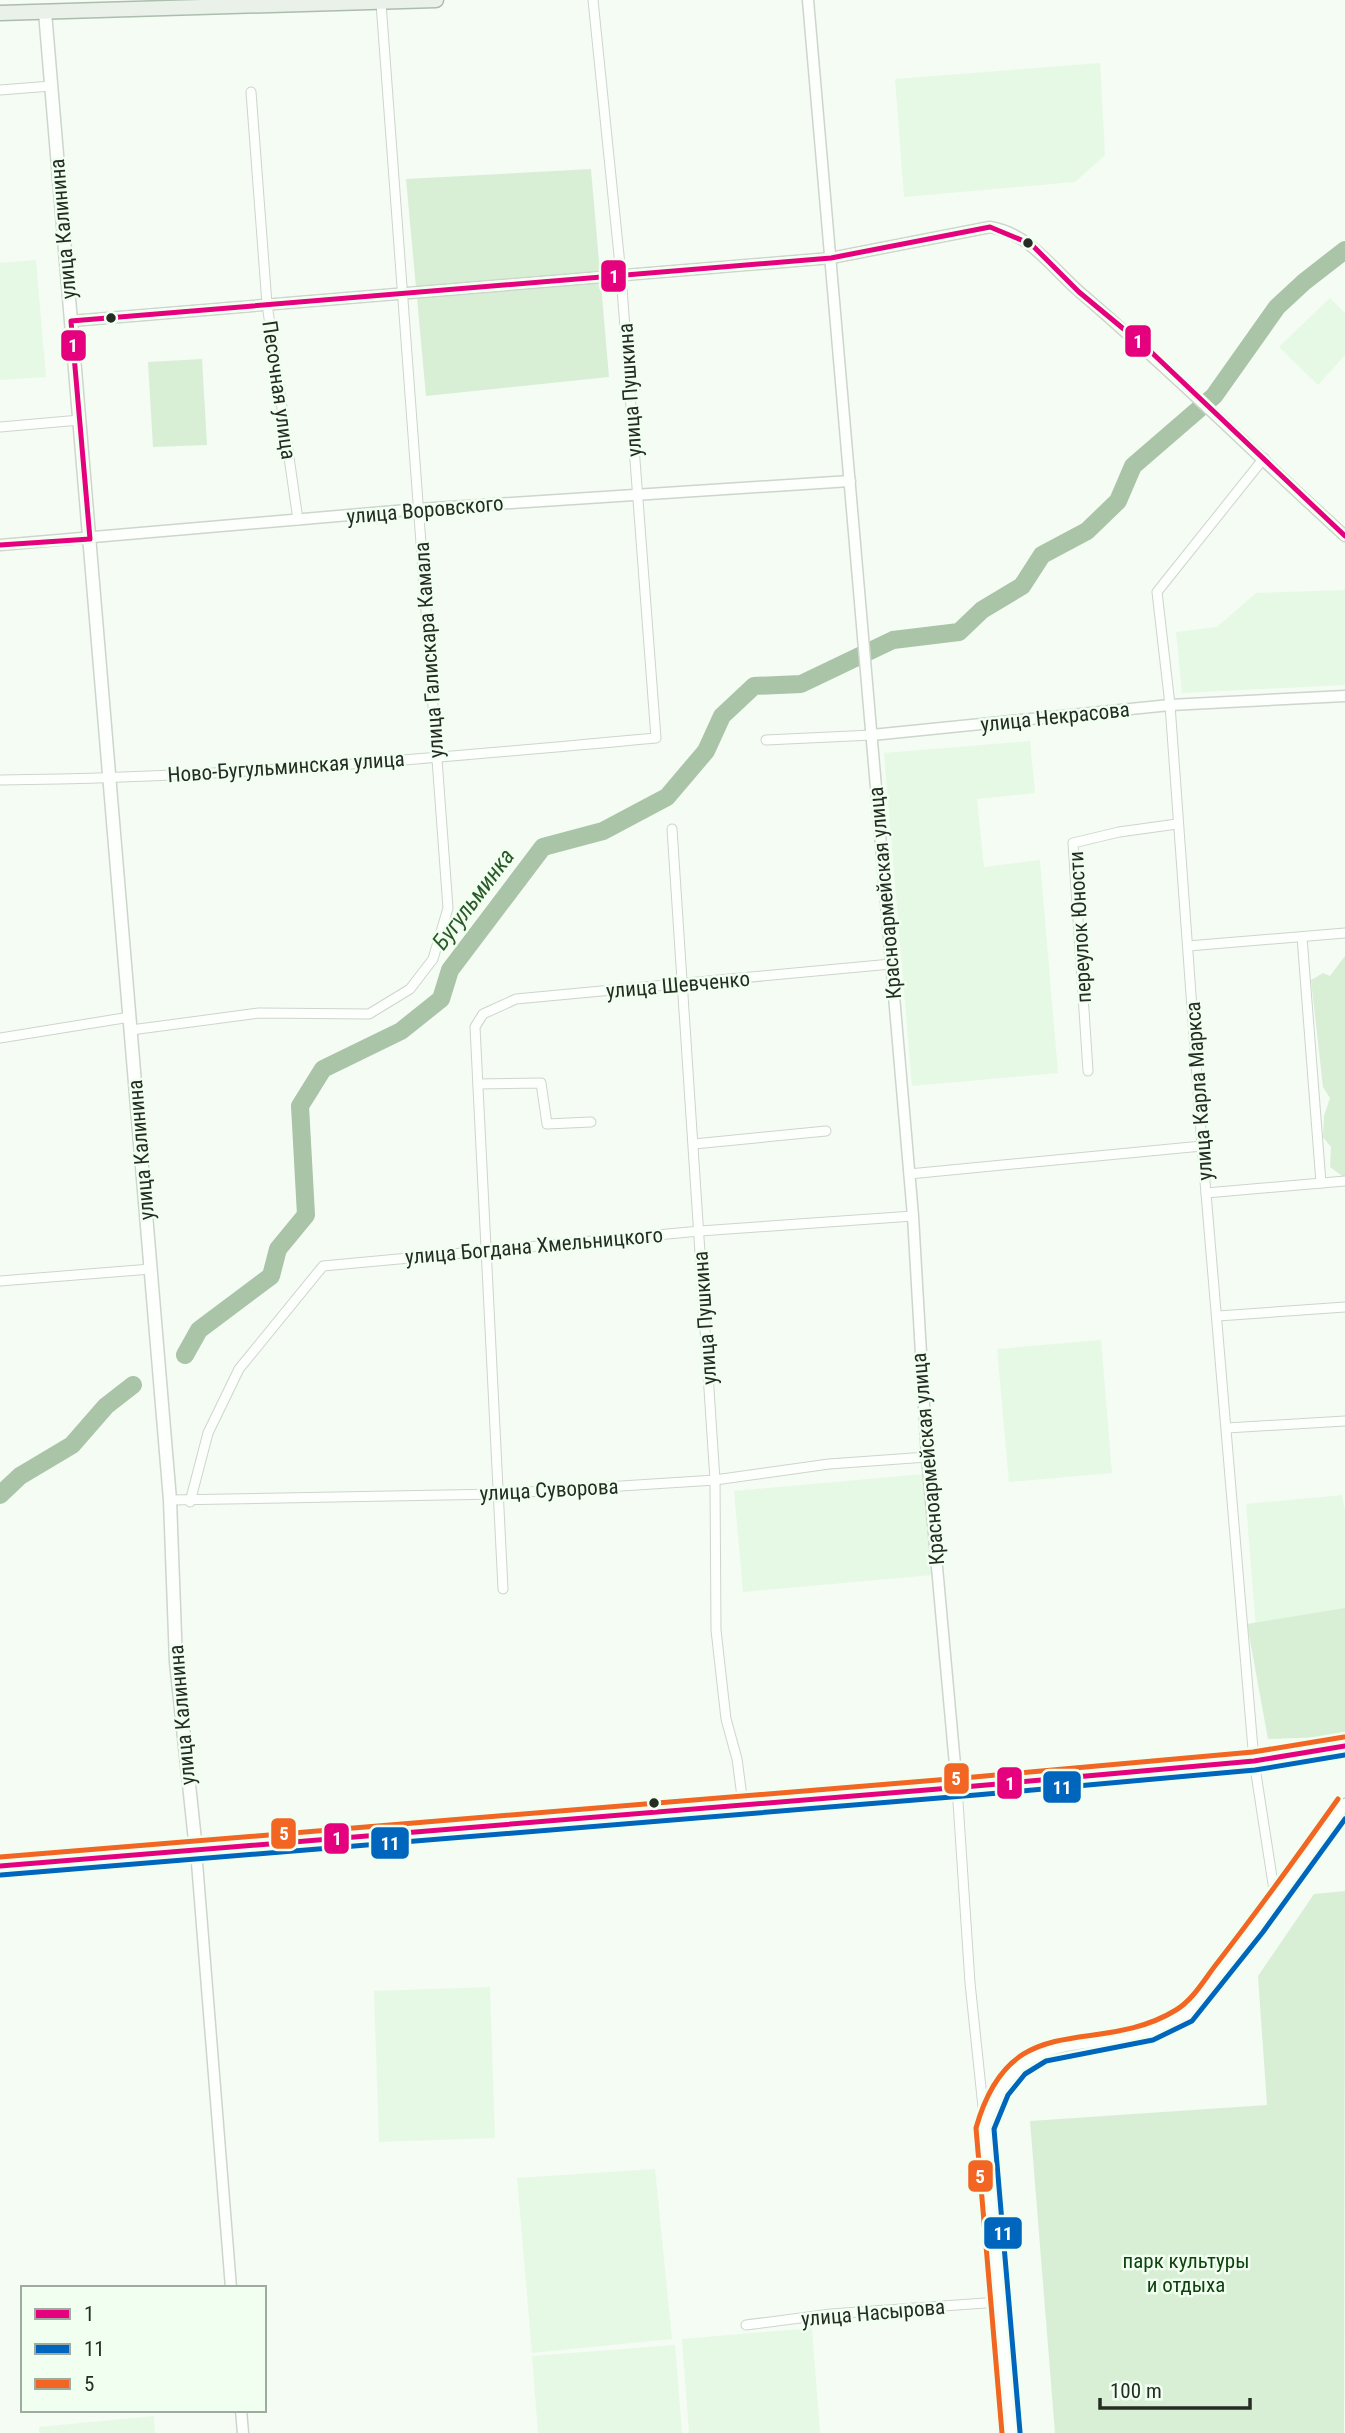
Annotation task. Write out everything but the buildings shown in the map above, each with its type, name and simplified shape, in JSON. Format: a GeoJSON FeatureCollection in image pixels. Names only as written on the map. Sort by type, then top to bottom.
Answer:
{"type":"FeatureCollection","features":[{"type":"Feature","properties":{"kind":"main road"},"geometry":{"type":"LineString","coordinates":[[0,13],[45,6],[381,3],[436,0]]}},
{"type":"Feature","properties":{"kind":"main road","name":"улица Калинина"},"geometry":{"type":"LineString","coordinates":[[45,6],[170,1500],[176,1662],[196,1850]]}},
{"type":"Feature","properties":{"kind":"main road"},"geometry":{"type":"LineString","coordinates":[[0,1866],[1254,1761],[1345,1746]]}},
{"type":"Feature","properties":{"kind":"street","name":"улица Пушкина"},"geometry":{"type":"LineString","coordinates":[[593,0],[621,275],[656,738]]}},
{"type":"Feature","properties":{"kind":"street","name":"Красноармейская улица"},"geometry":{"type":"LineString","coordinates":[[808,0],[913,1216],[927,1457],[957,1787]]}},
{"type":"Feature","properties":{"kind":"street","name":"улица Галискара Камала"},"geometry":{"type":"LineString","coordinates":[[130,1024],[259,1013],[369,1014],[410,989],[433,959],[448,908],[381,3]]}},
{"type":"Feature","properties":{"kind":"street"},"geometry":{"type":"LineString","coordinates":[[0,90],[51,86]]}},
{"type":"Feature","properties":{"kind":"street","name":"Песочная улица"},"geometry":{"type":"LineString","coordinates":[[251,92],[267,304],[298,520]]}},
{"type":"Feature","properties":{"kind":"street"},"geometry":{"type":"LineString","coordinates":[[71,321],[831,258],[989,227],[1018,235],[1264,458],[1345,536]]}},
{"type":"Feature","properties":{"kind":"street"},"geometry":{"type":"LineString","coordinates":[[0,427],[80,420]]}},
{"type":"Feature","properties":{"kind":"street","name":"улица Карла Маркса"},"geometry":{"type":"LineString","coordinates":[[1264,458],[1157,592],[1170,705],[1202,1146],[1254,1761],[1276,1903]]}},
{"type":"Feature","properties":{"kind":"street","name":"улица Воровского"},"geometry":{"type":"LineString","coordinates":[[0,545],[419,509],[850,481]]}},
{"type":"Feature","properties":{"kind":"street","name":"улица Некрасова"},"geometry":{"type":"LineString","coordinates":[[766,740],[872,735],[1170,705],[1345,696]]}},
{"type":"Feature","properties":{"kind":"street","name":"Ново-Бугульминская улица"},"geometry":{"type":"LineString","coordinates":[[0,780],[111,779],[437,758],[656,738]]}},
{"type":"Feature","properties":{"kind":"street","name":"переулок Юности"},"geometry":{"type":"LineString","coordinates":[[1088,1071],[1073,843],[1119,832],[1177,824]]}},
{"type":"Feature","properties":{"kind":"street","name":"улица Пушкина"},"geometry":{"type":"LineString","coordinates":[[672,829],[715,1480],[716,1630],[726,1719],[737,1759],[743,1804]]}},
{"type":"Feature","properties":{"kind":"street"},"geometry":{"type":"LineString","coordinates":[[1188,946],[1345,933]]}},
{"type":"Feature","properties":{"kind":"street"},"geometry":{"type":"LineString","coordinates":[[1302,937],[1321,1183]]}},
{"type":"Feature","properties":{"kind":"street","name":"улица Шевченко"},"geometry":{"type":"LineString","coordinates":[[478,1084],[475,1027],[484,1014],[516,999],[891,964]]}},
{"type":"Feature","properties":{"kind":"street"},"geometry":{"type":"LineString","coordinates":[[0,1038],[130,1024]]}},
{"type":"Feature","properties":{"kind":"street"},"geometry":{"type":"LineString","coordinates":[[503,1589],[478,1084],[541,1083],[547,1124],[591,1122]]}},
{"type":"Feature","properties":{"kind":"street"},"geometry":{"type":"LineString","coordinates":[[694,1144],[826,1131]]}},
{"type":"Feature","properties":{"kind":"street"},"geometry":{"type":"LineString","coordinates":[[909,1174],[1202,1146]]}},
{"type":"Feature","properties":{"kind":"street"},"geometry":{"type":"LineString","coordinates":[[1206,1193],[1345,1181]]}},
{"type":"Feature","properties":{"kind":"street","name":"улица Богдана Хмельницкого"},"geometry":{"type":"LineString","coordinates":[[190,1502],[208,1433],[239,1369],[323,1266],[700,1231],[913,1216]]}},
{"type":"Feature","properties":{"kind":"street"},"geometry":{"type":"LineString","coordinates":[[0,1280],[151,1269]]}},
{"type":"Feature","properties":{"kind":"street"},"geometry":{"type":"LineString","coordinates":[[1218,1316],[1345,1307]]}},
{"type":"Feature","properties":{"kind":"street"},"geometry":{"type":"LineString","coordinates":[[1227,1429],[1345,1420]]}},
{"type":"Feature","properties":{"kind":"street","name":"улица Суворова"},"geometry":{"type":"LineString","coordinates":[[170,1500],[190,1502],[498,1494],[715,1480],[829,1464],[927,1457]]}},
{"type":"Feature","properties":{"kind":"street"},"geometry":{"type":"LineString","coordinates":[[957,1787],[970,1983],[1011,2433]]}},
{"type":"Feature","properties":{"kind":"street"},"geometry":{"type":"LineString","coordinates":[[985,2128],[991,2108],[1010,2080],[1024,2064],[1052,2047],[1146,2034],[1182,2018],[1276,1903],[1345,1804]]}},
{"type":"Feature","properties":{"kind":"street","name":"улица Калинина"},"geometry":{"type":"LineString","coordinates":[[196,1850],[231,2286]]}},
{"type":"Feature","properties":{"kind":"street","name":"улица Насырова"},"geometry":{"type":"LineString","coordinates":[[746,2325],[831,2314],[999,2302]]}},
{"type":"Feature","properties":{"kind":"street"},"geometry":{"type":"LineString","coordinates":[[241,2412],[243,2433]]}},
{"type":"Feature","properties":{"kind":"shaded area"},"geometry":{"type":"Polygon","coordinates":[[[1100,63],[1105,155],[1075,182],[904,197],[895,79],[1100,63]]]}},
{"type":"Feature","properties":{"kind":"shaded area"},"geometry":{"type":"Polygon","coordinates":[[[36,260],[46,377],[0,380],[0,263],[36,260]]]}},
{"type":"Feature","properties":{"kind":"shaded area"},"geometry":{"type":"Polygon","coordinates":[[[1330,298],[1345,313],[1345,355],[1318,385],[1279,347],[1330,298]]]}},
{"type":"Feature","properties":{"kind":"shaded area"},"geometry":{"type":"Polygon","coordinates":[[[1345,590],[1345,685],[1182,693],[1176,632],[1217,627],[1256,593],[1345,590]]]}},
{"type":"Feature","properties":{"kind":"shaded area"},"geometry":{"type":"Polygon","coordinates":[[[1030,741],[1035,793],[977,799],[984,867],[1040,860],[1058,1073],[912,1086],[884,753],[1030,741]]]}},
{"type":"Feature","properties":{"kind":"shaded area"},"geometry":{"type":"Polygon","coordinates":[[[1101,1340],[1112,1473],[1009,1482],[997,1349],[1101,1340]]]}},
{"type":"Feature","properties":{"kind":"shaded area"},"geometry":{"type":"Polygon","coordinates":[[[924,1474],[933,1575],[743,1592],[734,1491],[924,1474]]]}},
{"type":"Feature","properties":{"kind":"shaded area"},"geometry":{"type":"Polygon","coordinates":[[[1342,1495],[1345,1511],[1345,1621],[1256,1629],[1246,1504],[1342,1495]]]}},
{"type":"Feature","properties":{"kind":"shaded area"},"geometry":{"type":"Polygon","coordinates":[[[490,1987],[495,2138],[379,2142],[374,1991],[490,1987]]]}},
{"type":"Feature","properties":{"kind":"shaded area"},"geometry":{"type":"Polygon","coordinates":[[[655,2169],[672,2339],[532,2353],[517,2178],[655,2169]]]}},
{"type":"Feature","properties":{"kind":"shaded area"},"geometry":{"type":"Polygon","coordinates":[[[812,2328],[820,2433],[689,2433],[682,2339],[812,2328]]]}},
{"type":"Feature","properties":{"kind":"shaded area"},"geometry":{"type":"Polygon","coordinates":[[[675,2345],[682,2433],[538,2433],[532,2356],[675,2345]]]}},
{"type":"Feature","properties":{"kind":"shaded area"},"geometry":{"type":"Polygon","coordinates":[[[154,2416],[155,2433],[39,2433],[39,2427],[154,2416]]]}},
{"type":"Feature","properties":{"kind":"green space"},"geometry":{"type":"Polygon","coordinates":[[[591,169],[609,377],[426,396],[406,179],[591,169]]]}},
{"type":"Feature","properties":{"kind":"green space"},"geometry":{"type":"Polygon","coordinates":[[[202,359],[207,445],[153,447],[148,362],[202,359]]]}},
{"type":"Feature","properties":{"kind":"green space"},"geometry":{"type":"Polygon","coordinates":[[[1345,956],[1345,1178],[1330,1167],[1331,1147],[1323,1137],[1324,1116],[1330,1098],[1323,1087],[1311,980],[1323,973],[1330,976],[1345,956]]]}},
{"type":"Feature","properties":{"kind":"green space"},"geometry":{"type":"Polygon","coordinates":[[[1345,1608],[1345,1733],[1327,1737],[1268,1739],[1247,1624],[1345,1608]]]}},
{"type":"Feature","properties":{"kind":"green space","name":"парк культуры и отдыха"},"geometry":{"type":"Polygon","coordinates":[[[1345,1891],[1344,2433],[1055,2433],[1030,2121],[1267,2105],[1258,1976],[1314,1894],[1345,1891]]]}},
{"type":"Feature","properties":{"kind":"waterway","name":"Бугульминка"},"geometry":{"type":"LineString","coordinates":[[185,1355],[199,1330],[271,1276],[278,1249],[306,1215],[300,1106],[323,1069],[401,1031],[441,999],[450,970],[543,847],[603,831],[667,797],[706,751],[722,716],[754,686],[801,684],[893,640],[959,632],[982,610],[1022,586],[1042,555],[1087,531],[1118,501],[1133,466],[1214,396],[1277,307],[1345,250]]}},
{"type":"Feature","properties":{"kind":"waterway","name":"Бугульминка"},"geometry":{"type":"LineString","coordinates":[[0,1495],[20,1476],[72,1445],[106,1406],[133,1385]]}},
{"type":"Feature","properties":{"kind":"transit line","name":"1"},"geometry":{"type":"LineString","coordinates":[[0,545],[90,539],[71,321],[831,258],[990,227],[1031,244],[1079,292],[1149,350],[1345,536]]}},
{"type":"Feature","properties":{"kind":"transit line","name":"5"},"geometry":{"type":"LineString","coordinates":[[0,1857],[974,1777],[1253,1752],[1344,1737]]}},
{"type":"Feature","properties":{"kind":"transit line","name":"1"},"geometry":{"type":"LineString","coordinates":[[0,1866],[975,1786],[1254,1761],[1345,1746]]}},
{"type":"Feature","properties":{"kind":"transit line","name":"11"},"geometry":{"type":"LineString","coordinates":[[1,1875],[976,1795],[1255,1770],[1345,1755]]}},
{"type":"Feature","properties":{"kind":"transit line","name":"5"},"geometry":{"type":"LineString","coordinates":[[1002,2433],[976,2128],[991,2089],[1011,2064],[1034,2049],[1059,2041],[1146,2024],[1176,2010],[1188,2000],[1338,1799]]}},
{"type":"Feature","properties":{"kind":"transit line","name":"11"},"geometry":{"type":"LineString","coordinates":[[1020,2432],[994,2129],[1008,2095],[1025,2074],[1046,2061],[1153,2040],[1192,2021],[1263,1932],[1345,1819]]}}]}
